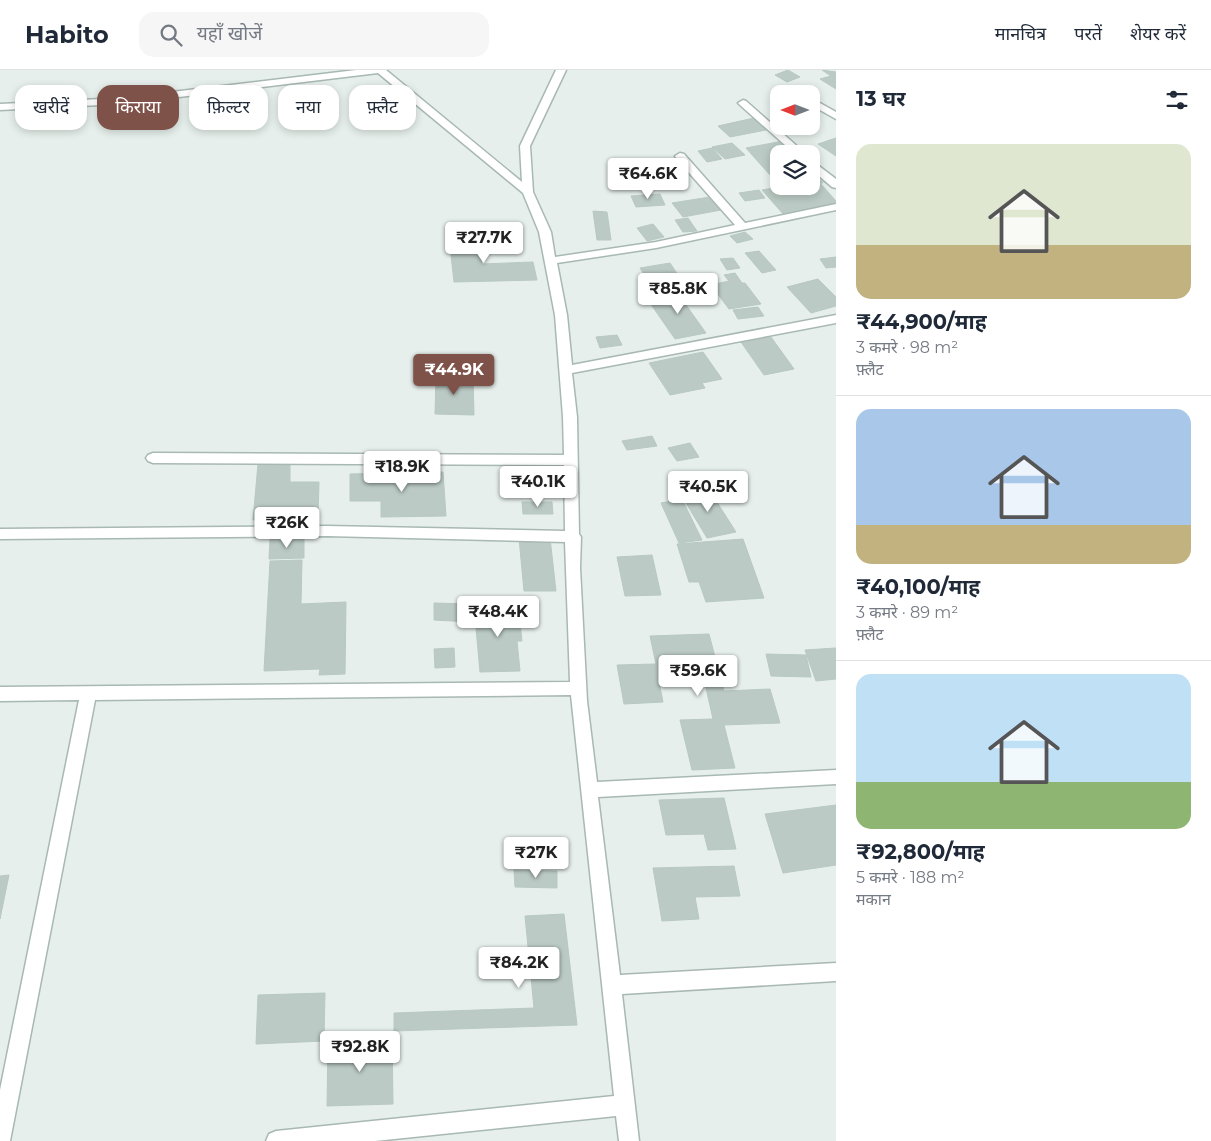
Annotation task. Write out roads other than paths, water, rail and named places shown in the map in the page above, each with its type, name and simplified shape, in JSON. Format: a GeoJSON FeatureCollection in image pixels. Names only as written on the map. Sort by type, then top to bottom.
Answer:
{"type":"FeatureCollection","features":[{"type":"Feature","properties":{"kind":"street"},"geometry":{"type":"LineString","coordinates":[[0,107],[121,101],[380,70],[528,192]]}},
{"type":"Feature","properties":{"kind":"street"},"geometry":{"type":"LineString","coordinates":[[561,70],[525,146],[528,192],[544,232],[561,315],[571,460],[578,688],[629,1141]]}},
{"type":"Feature","properties":{"kind":"street"},"geometry":{"type":"LineString","coordinates":[[743,103],[791,145]]}},
{"type":"Feature","properties":{"kind":"street"},"geometry":{"type":"LineString","coordinates":[[820,106],[836,116]]}},
{"type":"Feature","properties":{"kind":"street"},"geometry":{"type":"LineString","coordinates":[[680,156],[743,227]]}},
{"type":"Feature","properties":{"kind":"street"},"geometry":{"type":"LineString","coordinates":[[820,171],[836,185]]}},
{"type":"Feature","properties":{"kind":"street"},"geometry":{"type":"LineString","coordinates":[[550,261],[656,245],[836,207]]}},
{"type":"Feature","properties":{"kind":"street"},"geometry":{"type":"LineString","coordinates":[[566,370],[836,319]]}},
{"type":"Feature","properties":{"kind":"street"},"geometry":{"type":"LineString","coordinates":[[153,458],[571,460]]}},
{"type":"Feature","properties":{"kind":"street"},"geometry":{"type":"LineString","coordinates":[[0,534],[327,531],[574,538]]}},
{"type":"Feature","properties":{"kind":"street"},"geometry":{"type":"LineString","coordinates":[[0,694],[578,688]]}},
{"type":"Feature","properties":{"kind":"street"},"geometry":{"type":"LineString","coordinates":[[0,1141],[88,693]]}},
{"type":"Feature","properties":{"kind":"street"},"geometry":{"type":"LineString","coordinates":[[589,790],[836,777]]}},
{"type":"Feature","properties":{"kind":"street"},"geometry":{"type":"LineString","coordinates":[[612,985],[836,972]]}},
{"type":"Feature","properties":{"kind":"street"},"geometry":{"type":"LineString","coordinates":[[276,1141],[625,1105]]}}]}
